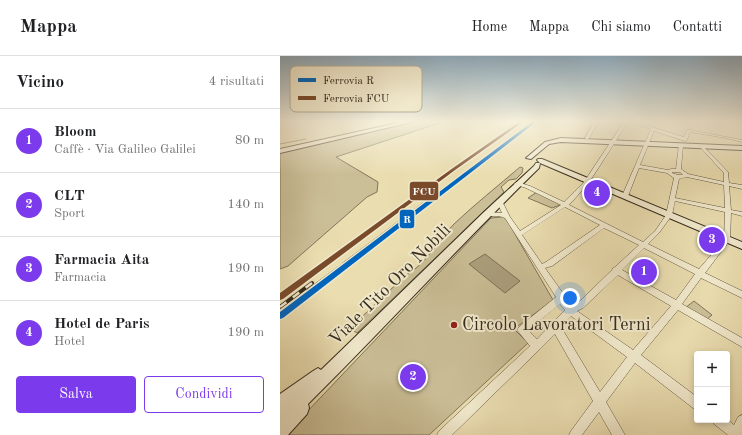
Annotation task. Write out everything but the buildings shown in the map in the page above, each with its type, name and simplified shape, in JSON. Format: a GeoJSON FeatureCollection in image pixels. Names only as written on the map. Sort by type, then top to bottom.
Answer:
{"type":"FeatureCollection","features":[{"type":"Feature","properties":{"kind":"street"},"geometry":{"type":"LineString","coordinates":[[280,151],[330,140]]}},
{"type":"Feature","properties":{"kind":"street"},"geometry":{"type":"LineString","coordinates":[[742,148],[702,146],[686,143],[646,144],[564,140],[547,143],[538,160],[533,165],[526,163],[524,160],[529,158],[538,160],[552,165],[742,246]]}},
{"type":"Feature","properties":{"kind":"street"},"geometry":{"type":"LineString","coordinates":[[625,196],[648,140]]}},
{"type":"Feature","properties":{"kind":"street"},"geometry":{"type":"LineString","coordinates":[[678,140],[686,143]]}},
{"type":"Feature","properties":{"kind":"street"},"geometry":{"type":"LineString","coordinates":[[678,170],[687,140]]}},
{"type":"Feature","properties":{"kind":"street"},"geometry":{"type":"LineString","coordinates":[[519,234],[565,205],[588,180],[612,142]]}},
{"type":"Feature","properties":{"kind":"street"},"geometry":{"type":"LineString","coordinates":[[575,435],[634,356],[727,240],[728,211],[726,173],[702,146]]}},
{"type":"Feature","properties":{"kind":"street","name":"Viale Tito Oro Nobili"},"geometry":{"type":"LineString","coordinates":[[280,419],[356,347],[518,184],[538,160]]}},
{"type":"Feature","properties":{"kind":"street"},"geometry":{"type":"LineString","coordinates":[[638,166],[669,172],[670,174],[677,176],[683,177],[686,175]]}},
{"type":"Feature","properties":{"kind":"street"},"geometry":{"type":"LineString","coordinates":[[669,172],[678,170],[686,175],[742,187]]}},
{"type":"Feature","properties":{"kind":"street"},"geometry":{"type":"LineString","coordinates":[[443,435],[537,346],[570,311],[580,306],[657,232],[669,215],[677,176]]}},
{"type":"Feature","properties":{"kind":"street"},"geometry":{"type":"LineString","coordinates":[[518,184],[528,187],[565,205],[742,295]]}},
{"type":"Feature","properties":{"kind":"street"},"geometry":{"type":"LineString","coordinates":[[673,199],[742,214]]}},
{"type":"Feature","properties":{"kind":"street"},"geometry":{"type":"LineString","coordinates":[[500,202],[506,217],[519,234],[560,299],[570,311],[634,356],[694,402]]}},
{"type":"Feature","properties":{"kind":"street"},"geometry":{"type":"LineString","coordinates":[[487,214],[500,214],[506,217]]}},
{"type":"Feature","properties":{"kind":"street"},"geometry":{"type":"LineString","coordinates":[[540,267],[549,264],[604,225]]}},
{"type":"Feature","properties":{"kind":"street"},"geometry":{"type":"LineString","coordinates":[[616,270],[742,343]]}},
{"type":"Feature","properties":{"kind":"street"},"geometry":{"type":"LineString","coordinates":[[537,346],[522,330],[560,299]]}},
{"type":"Feature","properties":{"kind":"street"},"geometry":{"type":"LineString","coordinates":[[556,327],[619,435]]}},
{"type":"Feature","properties":{"kind":"street"},"geometry":{"type":"LineString","coordinates":[[280,404],[356,347]]}},
{"type":"Feature","properties":{"kind":"street"},"geometry":{"type":"LineString","coordinates":[[280,431],[356,347]]}},
{"type":"Feature","properties":{"kind":"street"},"geometry":{"type":"LineString","coordinates":[[722,423],[737,435],[742,421]]}},
{"type":"Feature","properties":{"kind":"shaded area"},"geometry":{"type":"Polygon","coordinates":[[[337,140],[389,140],[336,157],[378,182],[377,192],[367,197],[288,266],[280,269],[280,153],[337,140]]]}},
{"type":"Feature","properties":{"kind":"shaded area"},"geometry":{"type":"Polygon","coordinates":[[[520,167],[523,168],[522,173],[516,179],[509,180],[501,187],[504,192],[357,333],[350,328],[406,275],[427,258],[454,224],[520,167]]]}},
{"type":"Feature","properties":{"kind":"shaded area"},"geometry":{"type":"Polygon","coordinates":[[[537,192],[563,204],[552,208],[528,198],[537,192]]]}},
{"type":"Feature","properties":{"kind":"shaded area","name":"Circolo Lavoratori Terni"},"geometry":{"type":"Polygon","coordinates":[[[504,215],[553,300],[514,329],[528,343],[429,435],[285,435],[491,218],[501,217],[504,215]]]}},
{"type":"Feature","properties":{"kind":"shaded area"},"geometry":{"type":"Polygon","coordinates":[[[485,254],[520,281],[505,293],[469,264],[485,254]]]}},
{"type":"Feature","properties":{"kind":"shaded area"},"geometry":{"type":"Polygon","coordinates":[[[694,301],[712,315],[706,320],[685,308],[694,301]]]}},
{"type":"Feature","properties":{"kind":"waterway"},"geometry":{"type":"LineString","coordinates":[[280,144],[302,140]]}},
{"type":"Feature","properties":{"kind":"railway"},"geometry":{"type":"LineString","coordinates":[[484,159],[509,140]]}},
{"type":"Feature","properties":{"kind":"railway"},"geometry":{"type":"LineString","coordinates":[[422,205],[485,158]]}},
{"type":"Feature","properties":{"kind":"railway"},"geometry":{"type":"LineString","coordinates":[[344,264],[424,204]]}},
{"type":"Feature","properties":{"kind":"railway"},"geometry":{"type":"LineString","coordinates":[[308,291],[346,263]]}},
{"type":"Feature","properties":{"kind":"railway"},"geometry":{"type":"LineString","coordinates":[[280,307],[312,283]]}},
{"type":"Feature","properties":{"kind":"rail line","name":"FCU"},"geometry":{"type":"LineString","coordinates":[[280,297],[496,140]]}},
{"type":"Feature","properties":{"kind":"rail line","name":"R"},"geometry":{"type":"LineString","coordinates":[[280,316],[511,140]]}},
{"type":"Feature","properties":{"kind":"place","name":"Hotel de Paris"},"geometry":{"type":"Point","coordinates":[597,193]}},
{"type":"Feature","properties":{"kind":"place","name":"Farmacia Aita"},"geometry":{"type":"Point","coordinates":[712,240]}},
{"type":"Feature","properties":{"kind":"place","name":"Bloom"},"geometry":{"type":"Point","coordinates":[644,272]}},
{"type":"Feature","properties":{"kind":"place","name":"Circolo Lavoratori Terni"},"geometry":{"type":"Point","coordinates":[454,325]}},
{"type":"Feature","properties":{"kind":"place","name":"CLT"},"geometry":{"type":"Point","coordinates":[413,377]}}]}
